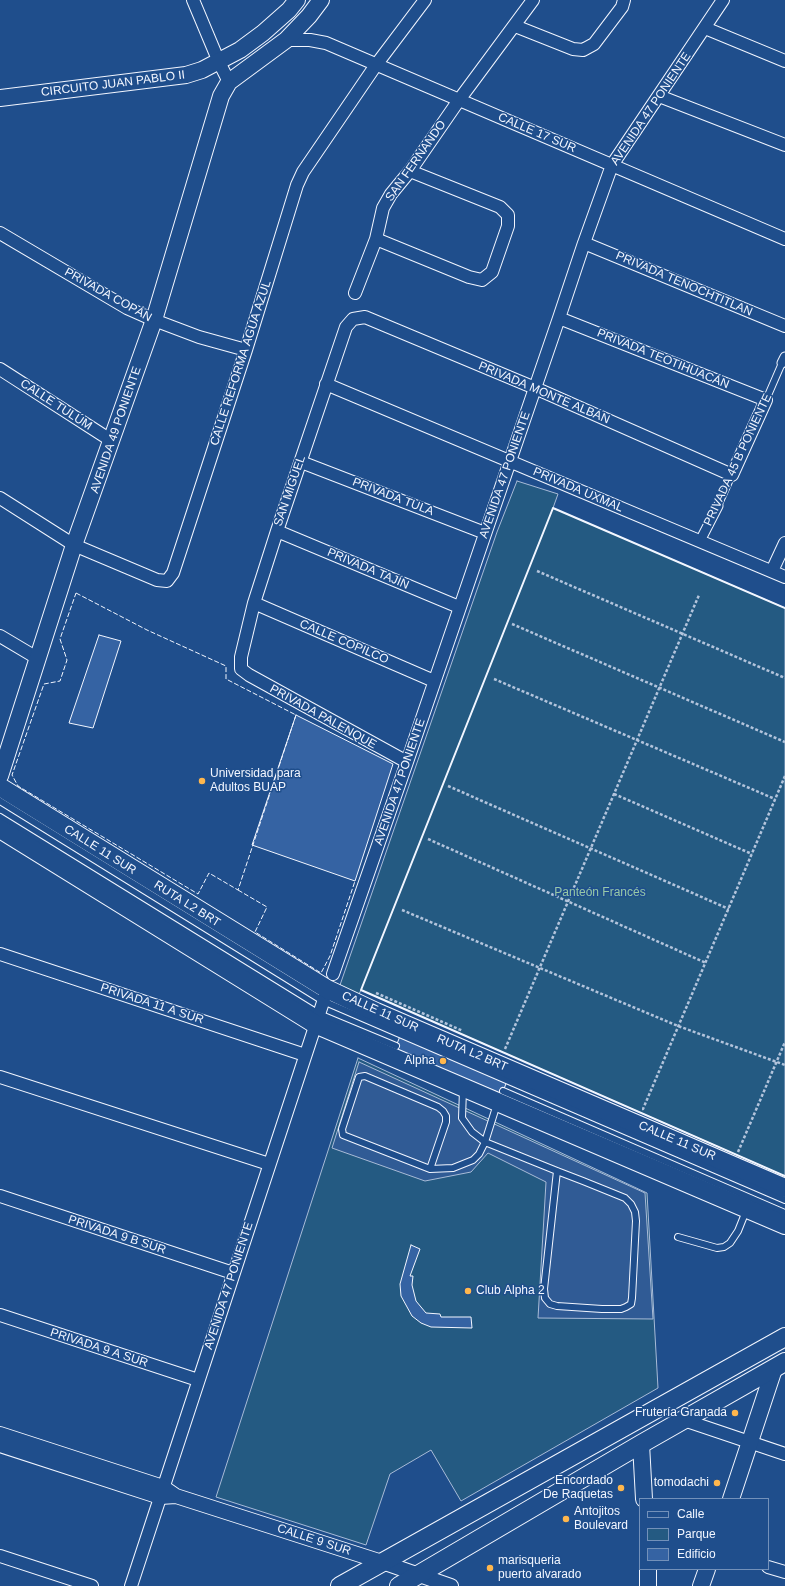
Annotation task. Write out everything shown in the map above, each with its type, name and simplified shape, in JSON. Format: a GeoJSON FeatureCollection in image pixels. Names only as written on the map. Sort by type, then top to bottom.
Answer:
{"type":"FeatureCollection","features":[{"type":"Feature","properties":{"kind":"main road","name":"CIRCUITO JUAN PABLO II"},"geometry":{"type":"LineString","coordinates":[[0,98],[186,75],[202,70],[240,50],[263,33],[289,10],[297,0]]}},
{"type":"Feature","properties":{"kind":"main road"},"geometry":{"type":"LineString","coordinates":[[229,82],[286,40],[309,16],[321,0]]}},
{"type":"Feature","properties":{"kind":"main road","name":"AVENIDA 49 PONIENTE"},"geometry":{"type":"LineString","coordinates":[[0,776],[74,545],[154,320],[221,96],[229,82]]}},
{"type":"Feature","properties":{"kind":"main road","name":"CALLE 11 SUR"},"geometry":{"type":"LineString","coordinates":[[0,787],[328,988],[376,1012],[785,1188]]}},
{"type":"Feature","properties":{"kind":"main road"},"geometry":{"type":"LineString","coordinates":[[0,829],[317,1019],[463,1087],[500,1096],[785,1226]]}},
{"type":"Feature","properties":{"kind":"main road"},"geometry":{"type":"LineString","coordinates":[[340,1586],[385,1563],[785,1337]]}},
{"type":"Feature","properties":{"kind":"main road"},"geometry":{"type":"LineString","coordinates":[[396,1584],[684,1420],[781,1362]]}},
{"type":"Feature","properties":{"kind":"main road"},"geometry":{"type":"LineString","coordinates":[[731,1498],[750,1442],[781,1362]]}},
{"type":"Feature","properties":{"kind":"main road"},"geometry":{"type":"LineString","coordinates":[[641,1444],[644,1498]]}},
{"type":"Feature","properties":{"kind":"main road"},"geometry":{"type":"LineString","coordinates":[[648,1570],[648,1586]]}},
{"type":"Feature","properties":{"kind":"main road"},"geometry":{"type":"LineString","coordinates":[[701,1586],[707,1570]]}},
{"type":"Feature","properties":{"kind":"street"},"geometry":{"type":"LineString","coordinates":[[193,0],[218,62],[229,82]]}},
{"type":"Feature","properties":{"kind":"street","name":"CALLE REFORMA AGUA AZUL"},"geometry":{"type":"LineString","coordinates":[[74,545],[157,580],[167,581],[173,573],[246,350],[297,185],[303,172],[376,65],[425,0]]}},
{"type":"Feature","properties":{"kind":"street","name":"SAN FERNANDO"},"geometry":{"type":"LineString","coordinates":[[355,293],[376,239],[384,208],[391,194],[410,171],[459,100],[533,0]]}},
{"type":"Feature","properties":{"kind":"street"},"geometry":{"type":"LineString","coordinates":[[514,26],[573,49],[583,50],[594,44],[622,7],[624,0]]}},
{"type":"Feature","properties":{"kind":"street","name":"AVENIDA 47 PONIENTE"},"geometry":{"type":"LineString","coordinates":[[132,1586],[317,1019],[407,762],[584,242],[612,165],[723,0]]}},
{"type":"Feature","properties":{"kind":"street"},"geometry":{"type":"LineString","coordinates":[[705,28],[785,61]]}},
{"type":"Feature","properties":{"kind":"street","name":"CALLE 17 SUR"},"geometry":{"type":"LineString","coordinates":[[286,40],[310,40],[326,43],[785,239]]}},
{"type":"Feature","properties":{"kind":"street"},"geometry":{"type":"LineString","coordinates":[[659,96],[785,145]]}},
{"type":"Feature","properties":{"kind":"street"},"geometry":{"type":"LineString","coordinates":[[376,239],[469,277],[482,280],[492,272],[508,226],[508,215],[500,207],[410,171]]}},
{"type":"Feature","properties":{"kind":"street","name":"PRIVADA COPÁN"},"geometry":{"type":"LineString","coordinates":[[0,233],[127,308],[154,320],[199,336],[246,350]]}},
{"type":"Feature","properties":{"kind":"street","name":"PRIVADA TENOCHTITLAN"},"geometry":{"type":"LineString","coordinates":[[584,242],[785,326]]}},
{"type":"Feature","properties":{"kind":"street","name":"PRIVADA MONTE ALBÁN"},"geometry":{"type":"LineString","coordinates":[[354,319],[365,317],[535,388],[732,475]]}},
{"type":"Feature","properties":{"kind":"street","name":"PRIVADA TEOTIHUACÁN"},"geometry":{"type":"LineString","coordinates":[[559,318],[766,400]]}},
{"type":"Feature","properties":{"kind":"street","name":"SAN MIGUEL"},"geometry":{"type":"LineString","coordinates":[[241,669],[241,657],[254,603],[277,530],[346,327],[354,319]]}},
{"type":"Feature","properties":{"kind":"street","name":"CALLE TULÚM"},"geometry":{"type":"LineString","coordinates":[[0,369],[112,441]]}},
{"type":"Feature","properties":{"kind":"street","name":"PRIVADA UXMAL"},"geometry":{"type":"LineString","coordinates":[[326,384],[785,577]]}},
{"type":"Feature","properties":{"kind":"street","name":"PRIVADA 45 B PONIENTE"},"geometry":{"type":"LineString","coordinates":[[732,475],[766,400]]}},
{"type":"Feature","properties":{"kind":"street","name":"PRIVADA TULA"},"geometry":{"type":"LineString","coordinates":[[300,462],[485,533]]}},
{"type":"Feature","properties":{"kind":"street"},"geometry":{"type":"LineString","coordinates":[[0,498],[74,545]]}},
{"type":"Feature","properties":{"kind":"street","name":"PRIVADA 45 B PONIENTE"},"geometry":{"type":"LineString","coordinates":[[700,541],[718,506]]}},
{"type":"Feature","properties":{"kind":"street","name":"PRIVADA TAJÍN"},"geometry":{"type":"LineString","coordinates":[[277,530],[459,607]]}},
{"type":"Feature","properties":{"kind":"street"},"geometry":{"type":"LineString","coordinates":[[772,571],[785,543]]}},
{"type":"Feature","properties":{"kind":"street","name":"CALLE COPILCO"},"geometry":{"type":"LineString","coordinates":[[254,603],[434,681]]}},
{"type":"Feature","properties":{"kind":"street"},"geometry":{"type":"LineString","coordinates":[[0,636],[37,658]]}},
{"type":"Feature","properties":{"kind":"street","name":"PRIVADA PALENQUE"},"geometry":{"type":"LineString","coordinates":[[241,669],[249,675],[407,762]]}},
{"type":"Feature","properties":{"kind":"street","name":"PRIVADA 11 A SUR"},"geometry":{"type":"LineString","coordinates":[[0,954],[305,1055]]}},
{"type":"Feature","properties":{"kind":"street"},"geometry":{"type":"LineString","coordinates":[[0,1077],[269,1164]]}},
{"type":"Feature","properties":{"kind":"street","name":"PRIVADA 9 B SUR"},"geometry":{"type":"LineString","coordinates":[[0,1196],[233,1273]]}},
{"type":"Feature","properties":{"kind":"street","name":"PRIVADA 9 A SUR"},"geometry":{"type":"LineString","coordinates":[[0,1315],[198,1380]]}},
{"type":"Feature","properties":{"kind":"street"},"geometry":{"type":"LineString","coordinates":[[684,1420],[785,1454]]}},
{"type":"Feature","properties":{"kind":"street","name":"CALLE 9 SUR"},"geometry":{"type":"LineString","coordinates":[[0,1434],[162,1492]]}},
{"type":"Feature","properties":{"kind":"street","name":"CALLE 9 SUR"},"geometry":{"type":"LineString","coordinates":[[0,1445],[176,1496],[385,1563],[445,1585]]}},
{"type":"Feature","properties":{"kind":"street"},"geometry":{"type":"LineString","coordinates":[[0,1556],[92,1586]]}},
{"type":"Feature","properties":{"kind":"street"},"geometry":{"type":"LineString","coordinates":[[769,1567],[785,1572]]}},
{"type":"Feature","properties":{"kind":"lane","name":"PRIVADA 45 B PONIENTE"},"geometry":{"type":"LineString","coordinates":[[766,400],[784,360]]}},
{"type":"Feature","properties":{"kind":"lane","name":"PRIVADA 45 B PONIENTE"},"geometry":{"type":"LineString","coordinates":[[718,506],[732,475]]}},
{"type":"Feature","properties":{"kind":"lane","name":"RUTA L2 BRT"},"geometry":{"type":"LineString","coordinates":[[0,801],[328,988],[785,1200]]}},
{"type":"Feature","properties":{"kind":"lane","name":"RUTA L2 BRT"},"geometry":{"type":"LineString","coordinates":[[0,817],[317,1019],[396,1046]]}},
{"type":"Feature","properties":{"kind":"lane"},"geometry":{"type":"LineString","coordinates":[[430,1169],[446,1122],[446,1116],[443,1111],[438,1107],[365,1076],[359,1077],[342,1129],[343,1135],[430,1169],[453,1168],[473,1160],[479,1154],[485,1142],[500,1096]]}},
{"type":"Feature","properties":{"kind":"lane"},"geometry":{"type":"LineString","coordinates":[[463,1087],[462,1118],[472,1132],[485,1142],[625,1198],[633,1208],[636,1220],[632,1298],[630,1304],[626,1307],[621,1309],[570,1308],[550,1304],[545,1298],[544,1289],[557,1171]]}},
{"type":"Feature","properties":{"kind":"lane","name":"RUTA L2 BRT"},"geometry":{"type":"LineString","coordinates":[[500,1096],[785,1213]]}},
{"type":"Feature","properties":{"kind":"lane"},"geometry":{"type":"LineString","coordinates":[[678,1237],[717,1248],[724,1247],[730,1243],[738,1231],[747,1209]]}},
{"type":"Feature","properties":{"kind":"lane"},"geometry":{"type":"LineString","coordinates":[[353,1586],[385,1563],[785,1341]]}},
{"type":"Feature","properties":{"kind":"lane"},"geometry":{"type":"LineString","coordinates":[[414,1574],[781,1362]]}},
{"type":"Feature","properties":{"kind":"path"},"geometry":{"type":"LineString","coordinates":[[537,571],[785,678]]}},
{"type":"Feature","properties":{"kind":"path"},"geometry":{"type":"LineString","coordinates":[[504,1049],[699,595]]}},
{"type":"Feature","properties":{"kind":"path"},"geometry":{"type":"LineString","coordinates":[[512,624],[785,742]]}},
{"type":"Feature","properties":{"kind":"path"},"geometry":{"type":"LineString","coordinates":[[494,679],[775,799]]}},
{"type":"Feature","properties":{"kind":"path"},"geometry":{"type":"LineString","coordinates":[[643,1109],[785,776]]}},
{"type":"Feature","properties":{"kind":"path"},"geometry":{"type":"LineString","coordinates":[[448,786],[729,909]]}},
{"type":"Feature","properties":{"kind":"path"},"geometry":{"type":"LineString","coordinates":[[614,794],[752,854]]}},
{"type":"Feature","properties":{"kind":"path"},"geometry":{"type":"LineString","coordinates":[[428,839],[706,963]]}},
{"type":"Feature","properties":{"kind":"path"},"geometry":{"type":"LineString","coordinates":[[402,910],[678,1026],[785,1065]]}},
{"type":"Feature","properties":{"kind":"path"},"geometry":{"type":"LineString","coordinates":[[737,1155],[785,1042]]}},
{"type":"Feature","properties":{"kind":"green space","name":"Panteón Francés"},"geometry":{"type":"Polygon","coordinates":[[[517,481],[558,494],[553,508],[785,608],[785,1176],[361,990],[357,998],[340,985],[497,532],[517,481]]]}},
{"type":"Feature","properties":{"kind":"green space","name":"Club Alpha 2"},"geometry":{"type":"Polygon","coordinates":[[[358,1058],[647,1193],[658,1388],[461,1501],[431,1450],[390,1474],[366,1545],[216,1497],[358,1058]]]}},
{"type":"Feature","properties":{"kind":"shaded area"},"geometry":{"type":"Polygon","coordinates":[[[359,1062],[645,1193],[653,1319],[538,1318],[546,1182],[488,1153],[471,1172],[425,1181],[332,1148],[359,1062]]]}},
{"type":"Feature","properties":{"kind":"building"},"geometry":{"type":"Polygon","coordinates":[[[99,635],[121,641],[93,728],[69,723],[99,635]]]}},
{"type":"Feature","properties":{"kind":"building"},"geometry":{"type":"Polygon","coordinates":[[[296,715],[393,764],[355,881],[252,845],[296,715]]]}},
{"type":"Feature","properties":{"kind":"building"},"geometry":{"type":"Polygon","coordinates":[[[400,1036],[507,1081],[502,1094],[395,1049],[400,1036]]]}},
{"type":"Feature","properties":{"kind":"building"},"geometry":{"type":"Polygon","coordinates":[[[411,1245],[420,1249],[410,1276],[413,1276],[412,1285],[416,1301],[426,1313],[440,1314],[441,1317],[471,1317],[472,1328],[431,1327],[421,1323],[412,1316],[401,1296],[400,1284],[411,1245]]]}},
{"type":"Feature","properties":{"kind":"fence"},"geometry":{"type":"LineString","coordinates":[[76,593],[147,630],[226,666],[226,679],[296,715],[238,890],[209,873],[198,894],[18,786],[12,775],[44,684],[60,681],[67,660],[60,639],[76,593]]}},
{"type":"Feature","properties":{"kind":"fence"},"geometry":{"type":"LineString","coordinates":[[238,890],[267,907],[255,932],[321,973],[330,956],[355,881]]}},
{"type":"Feature","properties":{"kind":"wall"},"geometry":{"type":"LineString","coordinates":[[785,608],[553,508],[361,990],[785,1176]]}},
{"type":"Feature","properties":{"kind":"place","name":"Universidad para Adultos BUAP"},"geometry":{"type":"Point","coordinates":[202,781]}},
{"type":"Feature","properties":{"kind":"place","name":"Alpha"},"geometry":{"type":"Point","coordinates":[443,1061]}},
{"type":"Feature","properties":{"kind":"place","name":"Club Alpha 2"},"geometry":{"type":"Point","coordinates":[468,1291]}},
{"type":"Feature","properties":{"kind":"place","name":"Frutería Granada"},"geometry":{"type":"Point","coordinates":[735,1413]}},
{"type":"Feature","properties":{"kind":"place","name":"tomodachi"},"geometry":{"type":"Point","coordinates":[717,1483]}},
{"type":"Feature","properties":{"kind":"place","name":"Encordado De Raquetas"},"geometry":{"type":"Point","coordinates":[621,1488]}},
{"type":"Feature","properties":{"kind":"place","name":"Antojitos Boulevard"},"geometry":{"type":"Point","coordinates":[566,1519]}},
{"type":"Feature","properties":{"kind":"place","name":"marisqueria puerto alvarado"},"geometry":{"type":"Point","coordinates":[490,1568]}}]}
